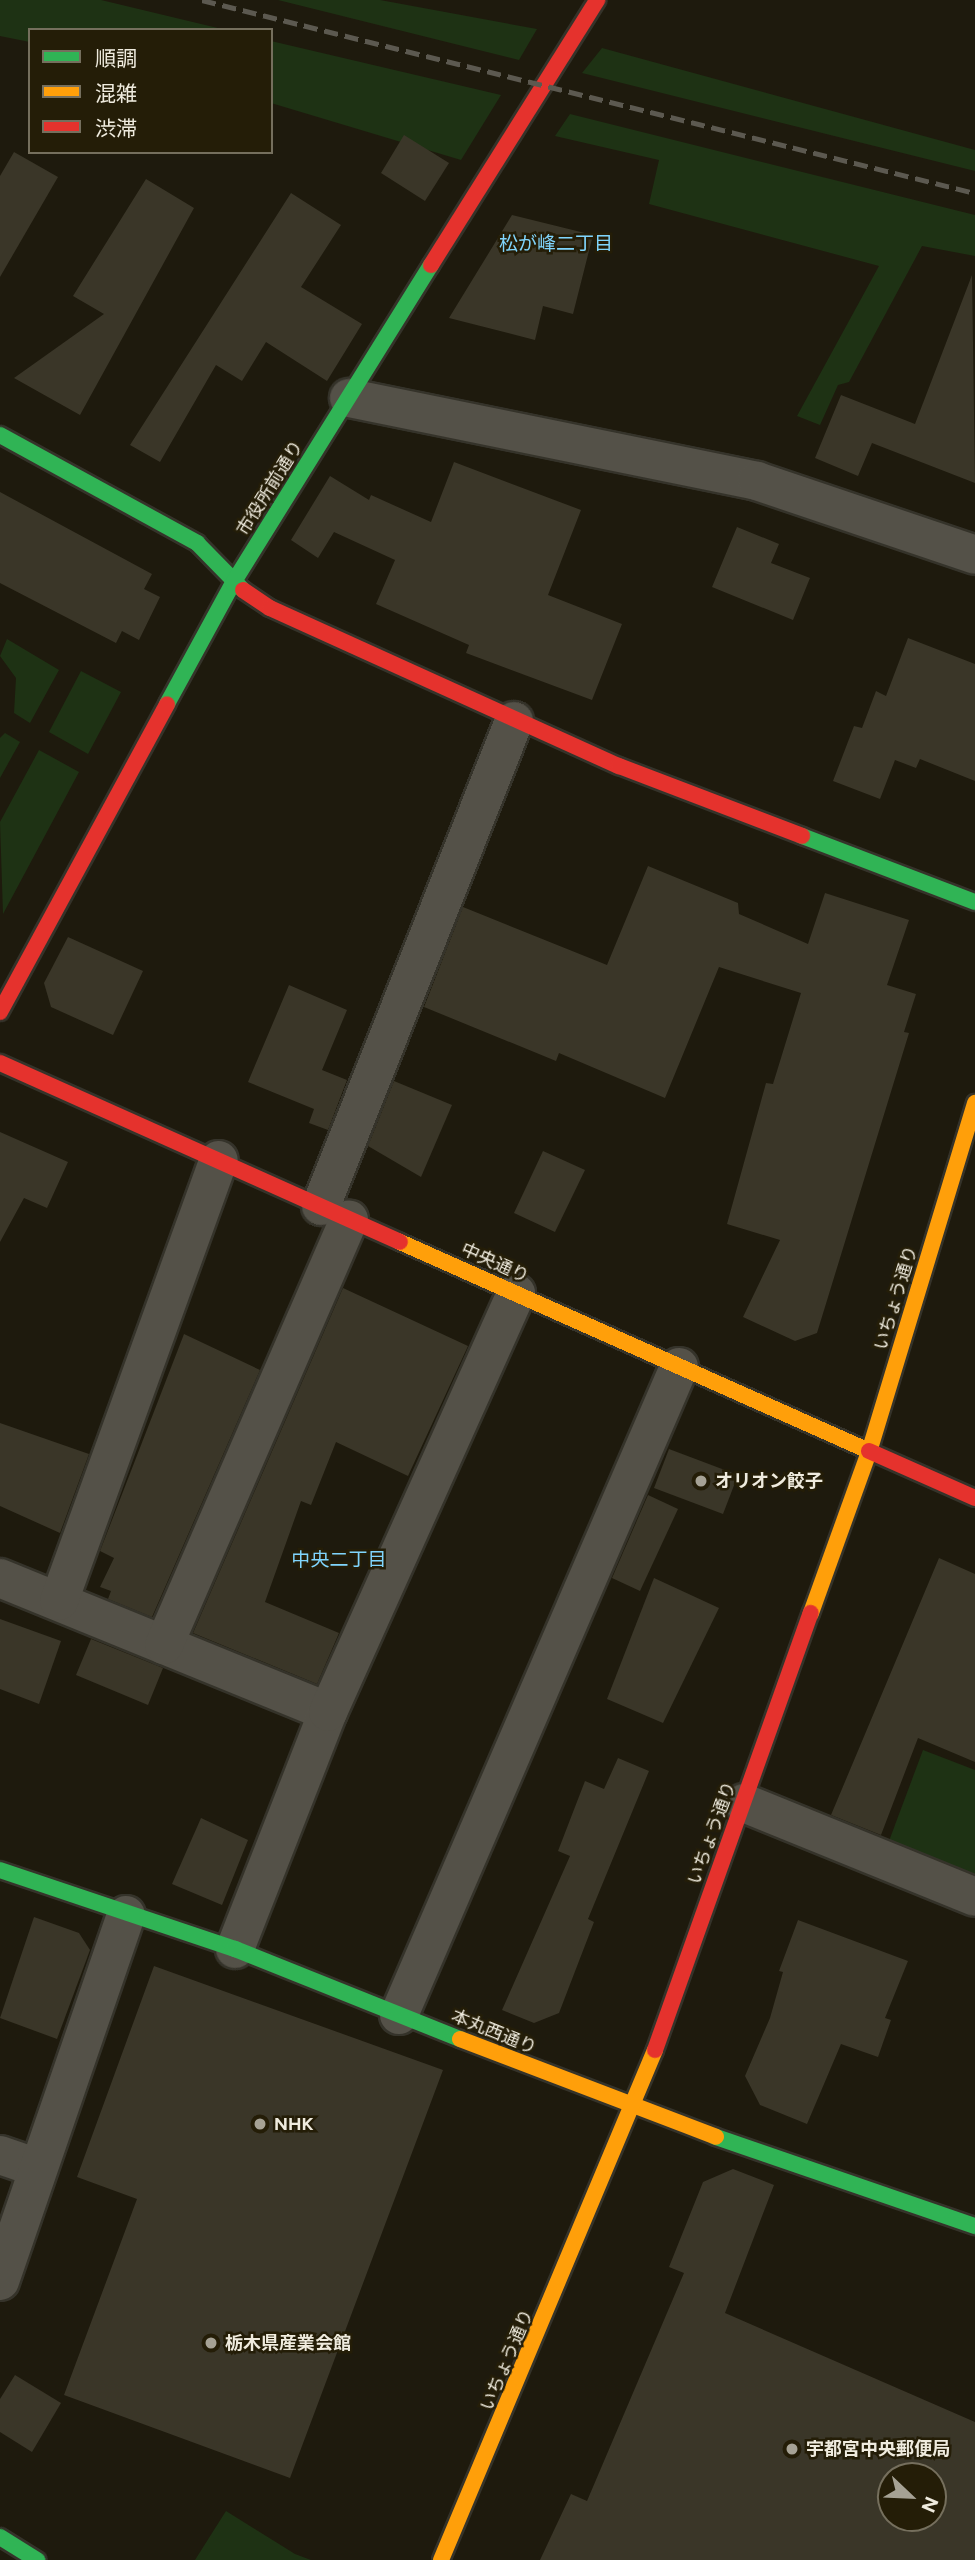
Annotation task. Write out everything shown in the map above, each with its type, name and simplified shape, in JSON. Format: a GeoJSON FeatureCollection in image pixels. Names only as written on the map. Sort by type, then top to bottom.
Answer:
{"type":"FeatureCollection","features":[{"type":"Feature","properties":{"kind":"street","name":"市役所前通り"},"geometry":{"type":"LineString","coordinates":[[0,1012],[233,583],[597,0]]}},
{"type":"Feature","properties":{"kind":"street"},"geometry":{"type":"LineString","coordinates":[[349,398],[757,481],[975,555]]}},
{"type":"Feature","properties":{"kind":"street"},"geometry":{"type":"LineString","coordinates":[[0,435],[197,543],[233,583],[270,608],[514,720],[975,902]]}},
{"type":"Feature","properties":{"kind":"street"},"geometry":{"type":"LineString","coordinates":[[164,1645],[335,1213],[514,720]]}},
{"type":"Feature","properties":{"kind":"street","name":"中央通り"},"geometry":{"type":"LineString","coordinates":[[0,1063],[975,1498]]}},
{"type":"Feature","properties":{"kind":"street","name":"いちょう通り"},"geometry":{"type":"LineString","coordinates":[[441,2560],[634,2109],[869,1452],[966,1171],[975,1103]]}},
{"type":"Feature","properties":{"kind":"street"},"geometry":{"type":"LineString","coordinates":[[59,1601],[219,1160]]}},
{"type":"Feature","properties":{"kind":"street"},"geometry":{"type":"LineString","coordinates":[[235,1949],[328,1712],[516,1293]]}},
{"type":"Feature","properties":{"kind":"street"},"geometry":{"type":"LineString","coordinates":[[399,2015],[679,1367]]}},
{"type":"Feature","properties":{"kind":"street"},"geometry":{"type":"LineString","coordinates":[[0,1578],[328,1712]]}},
{"type":"Feature","properties":{"kind":"street"},"geometry":{"type":"LineString","coordinates":[[744,1803],[975,1897]]}},
{"type":"Feature","properties":{"kind":"street","name":"本丸西通り"},"geometry":{"type":"LineString","coordinates":[[0,1870],[126,1915],[235,1949],[634,2109],[975,2226]]}},
{"type":"Feature","properties":{"kind":"street"},"geometry":{"type":"LineString","coordinates":[[0,2281],[126,1915]]}},
{"type":"Feature","properties":{"kind":"street"},"geometry":{"type":"LineString","coordinates":[[0,2155],[38,2168]]}},
{"type":"Feature","properties":{"kind":"street"},"geometry":{"type":"LineString","coordinates":[[0,2537],[37,2560]]}},
{"type":"Feature","properties":{"kind":"green space"},"geometry":{"type":"Polygon","coordinates":[[[0,0],[101,0],[218,28],[28,28],[28,42],[0,36],[0,0]]]}},
{"type":"Feature","properties":{"kind":"green space"},"geometry":{"type":"Polygon","coordinates":[[[278,0],[380,0],[537,29],[519,60],[278,0]]]}},
{"type":"Feature","properties":{"kind":"green space"},"geometry":{"type":"Polygon","coordinates":[[[273,41],[501,95],[461,160],[273,104],[273,41]]]}},
{"type":"Feature","properties":{"kind":"green space"},"geometry":{"type":"Polygon","coordinates":[[[602,48],[975,150],[975,171],[582,73],[602,48]]]}},
{"type":"Feature","properties":{"kind":"green space"},"geometry":{"type":"Polygon","coordinates":[[[570,114],[975,215],[975,256],[922,246],[849,382],[838,385],[820,425],[797,416],[879,266],[649,204],[659,160],[555,136],[570,114]]]}},
{"type":"Feature","properties":{"kind":"green space"},"geometry":{"type":"Polygon","coordinates":[[[7,639],[59,670],[30,723],[14,713],[16,678],[0,656],[7,639]]]}},
{"type":"Feature","properties":{"kind":"green space"},"geometry":{"type":"Polygon","coordinates":[[[81,671],[121,692],[88,754],[49,732],[81,671]]]}},
{"type":"Feature","properties":{"kind":"green space"},"geometry":{"type":"Polygon","coordinates":[[[5,733],[20,742],[0,778],[0,738],[5,733]]]}},
{"type":"Feature","properties":{"kind":"green space"},"geometry":{"type":"Polygon","coordinates":[[[39,750],[79,772],[3,914],[0,822],[39,750]]]}},
{"type":"Feature","properties":{"kind":"green space"},"geometry":{"type":"Polygon","coordinates":[[[923,1750],[975,1770],[975,1874],[889,1841],[923,1750]]]}},
{"type":"Feature","properties":{"kind":"green space"},"geometry":{"type":"Polygon","coordinates":[[[226,2511],[295,2554],[311,2560],[195,2560],[226,2511]]]}},
{"type":"Feature","properties":{"kind":"building"},"geometry":{"type":"Polygon","coordinates":[[[404,135],[449,163],[425,201],[381,173],[404,135]]]}},
{"type":"Feature","properties":{"kind":"building"},"geometry":{"type":"Polygon","coordinates":[[[14,152],[58,177],[0,277],[0,176],[14,152]]]}},
{"type":"Feature","properties":{"kind":"building"},"geometry":{"type":"Polygon","coordinates":[[[146,179],[194,208],[80,415],[14,378],[104,314],[73,296],[146,179]]]}},
{"type":"Feature","properties":{"kind":"building"},"geometry":{"type":"Polygon","coordinates":[[[291,193],[341,225],[301,287],[362,324],[327,381],[266,342],[242,381],[216,365],[160,462],[130,445],[291,193]]]}},
{"type":"Feature","properties":{"kind":"building"},"geometry":{"type":"Polygon","coordinates":[[[512,215],[593,235],[573,314],[543,306],[535,340],[449,318],[512,215]]]}},
{"type":"Feature","properties":{"kind":"building"},"geometry":{"type":"Polygon","coordinates":[[[972,275],[975,483],[872,443],[858,476],[815,458],[841,395],[915,424],[972,275]]]}},
{"type":"Feature","properties":{"kind":"building"},"geometry":{"type":"Polygon","coordinates":[[[454,462],[581,510],[548,595],[622,624],[592,700],[466,653],[469,645],[376,604],[395,560],[334,532],[318,558],[291,540],[330,476],[369,500],[371,495],[431,522],[454,462]]]}},
{"type":"Feature","properties":{"kind":"building"},"geometry":{"type":"Polygon","coordinates":[[[0,492],[152,574],[144,589],[160,597],[139,640],[122,631],[116,643],[0,583],[0,492]]]}},
{"type":"Feature","properties":{"kind":"building"},"geometry":{"type":"Polygon","coordinates":[[[737,527],[779,544],[771,563],[810,578],[793,620],[712,587],[737,527]]]}},
{"type":"Feature","properties":{"kind":"building"},"geometry":{"type":"Polygon","coordinates":[[[908,638],[975,664],[975,781],[920,759],[916,768],[895,760],[880,799],[833,781],[854,726],[862,728],[876,691],[886,696],[908,638]]]}},
{"type":"Feature","properties":{"kind":"building"},"geometry":{"type":"Polygon","coordinates":[[[648,866],[738,903],[739,914],[808,944],[825,893],[909,920],[887,985],[916,994],[904,1032],[909,1033],[817,1333],[795,1341],[743,1317],[780,1240],[727,1224],[766,1083],[773,1084],[801,993],[719,967],[665,1098],[559,1053],[556,1061],[424,1007],[463,907],[607,965],[648,866]]]}},
{"type":"Feature","properties":{"kind":"building"},"geometry":{"type":"Polygon","coordinates":[[[68,937],[143,971],[113,1035],[51,1007],[44,983],[68,937]]]}},
{"type":"Feature","properties":{"kind":"building"},"geometry":{"type":"Polygon","coordinates":[[[289,985],[347,1010],[322,1070],[347,1080],[328,1130],[309,1123],[314,1109],[248,1082],[289,985]]]}},
{"type":"Feature","properties":{"kind":"building"},"geometry":{"type":"Polygon","coordinates":[[[394,1081],[452,1105],[421,1177],[368,1146],[394,1081]]]}},
{"type":"Feature","properties":{"kind":"building"},"geometry":{"type":"Polygon","coordinates":[[[0,1132],[68,1162],[47,1208],[24,1198],[0,1242],[0,1132]]]}},
{"type":"Feature","properties":{"kind":"building"},"geometry":{"type":"Polygon","coordinates":[[[543,1151],[585,1170],[555,1232],[514,1213],[543,1151]]]}},
{"type":"Feature","properties":{"kind":"building"},"geometry":{"type":"Polygon","coordinates":[[[343,1288],[468,1346],[408,1476],[336,1442],[311,1505],[301,1501],[265,1602],[339,1633],[317,1684],[193,1633],[343,1288]]]}},
{"type":"Feature","properties":{"kind":"building"},"geometry":{"type":"Polygon","coordinates":[[[184,1334],[260,1370],[152,1617],[108,1599],[111,1591],[100,1587],[114,1558],[100,1551],[184,1334]]]}},
{"type":"Feature","properties":{"kind":"building"},"geometry":{"type":"Polygon","coordinates":[[[0,1423],[89,1454],[60,1533],[0,1506],[0,1423]]]}},
{"type":"Feature","properties":{"kind":"building"},"geometry":{"type":"Polygon","coordinates":[[[669,1449],[738,1475],[723,1514],[654,1488],[669,1449]]]}},
{"type":"Feature","properties":{"kind":"building"},"geometry":{"type":"Polygon","coordinates":[[[648,1495],[678,1509],[640,1591],[612,1578],[648,1495]]]}},
{"type":"Feature","properties":{"kind":"building"},"geometry":{"type":"Polygon","coordinates":[[[939,1558],[975,1574],[975,1762],[918,1738],[881,1835],[831,1815],[939,1558]]]}},
{"type":"Feature","properties":{"kind":"building"},"geometry":{"type":"Polygon","coordinates":[[[654,1578],[719,1608],[663,1723],[607,1699],[654,1578]]]}},
{"type":"Feature","properties":{"kind":"building"},"geometry":{"type":"Polygon","coordinates":[[[0,1619],[61,1641],[39,1704],[0,1689],[0,1619]]]}},
{"type":"Feature","properties":{"kind":"building"},"geometry":{"type":"Polygon","coordinates":[[[91,1639],[163,1668],[148,1705],[76,1675],[91,1639]]]}},
{"type":"Feature","properties":{"kind":"building"},"geometry":{"type":"Polygon","coordinates":[[[618,1758],[649,1771],[588,1919],[594,1922],[559,2013],[534,2023],[502,2010],[570,1856],[558,1851],[585,1781],[604,1789],[618,1758]]]}},
{"type":"Feature","properties":{"kind":"building"},"geometry":{"type":"Polygon","coordinates":[[[201,1818],[248,1840],[222,1905],[172,1884],[201,1818]]]}},
{"type":"Feature","properties":{"kind":"building"},"geometry":{"type":"Polygon","coordinates":[[[34,1917],[79,1933],[90,1950],[57,2039],[0,2018],[34,1917]]]}},
{"type":"Feature","properties":{"kind":"building"},"geometry":{"type":"Polygon","coordinates":[[[798,1920],[908,1961],[885,2018],[891,2020],[878,2057],[841,2044],[807,2124],[760,2105],[745,2076],[770,2018],[783,1972],[779,1971],[798,1920]]]}},
{"type":"Feature","properties":{"kind":"building"},"geometry":{"type":"Polygon","coordinates":[[[154,1966],[443,2070],[290,2478],[64,2395],[137,2199],[77,2177],[154,1966]]]}},
{"type":"Feature","properties":{"kind":"building","name":"宇都宮中央郵便局"},"geometry":{"type":"Polygon","coordinates":[[[733,2169],[774,2185],[725,2313],[975,2422],[975,2560],[540,2560],[571,2494],[587,2501],[684,2273],[669,2267],[703,2182],[733,2169]]]}},
{"type":"Feature","properties":{"kind":"building"},"geometry":{"type":"Polygon","coordinates":[[[15,2375],[61,2403],[32,2452],[0,2432],[0,2399],[15,2375]]]}},
{"type":"Feature","properties":{"kind":"railway"},"geometry":{"type":"LineString","coordinates":[[202,0],[975,193]]}},
{"type":"Feature","properties":{"kind":"traffic: fast"},"geometry":{"type":"LineString","coordinates":[[167,704],[233,583],[431,265]]}},
{"type":"Feature","properties":{"kind":"traffic: fast"},"geometry":{"type":"LineString","coordinates":[[0,435],[197,543],[243,590]]}},
{"type":"Feature","properties":{"kind":"traffic: fast"},"geometry":{"type":"LineString","coordinates":[[802,836],[975,902]]}},
{"type":"Feature","properties":{"kind":"traffic: fast"},"geometry":{"type":"LineString","coordinates":[[0,1870],[235,1949],[460,2039]]}},
{"type":"Feature","properties":{"kind":"traffic: fast"},"geometry":{"type":"LineString","coordinates":[[716,2137],[975,2226]]}},
{"type":"Feature","properties":{"kind":"traffic: fast"},"geometry":{"type":"LineString","coordinates":[[0,2537],[37,2560]]}},
{"type":"Feature","properties":{"kind":"traffic: slow"},"geometry":{"type":"LineString","coordinates":[[811,1613],[869,1452],[975,1103]]}},
{"type":"Feature","properties":{"kind":"traffic: slow"},"geometry":{"type":"LineString","coordinates":[[400,1242],[869,1451]]}},
{"type":"Feature","properties":{"kind":"traffic: slow"},"geometry":{"type":"LineString","coordinates":[[460,2039],[716,2137]]}},
{"type":"Feature","properties":{"kind":"traffic: slow"},"geometry":{"type":"LineString","coordinates":[[441,2560],[655,2050]]}},
{"type":"Feature","properties":{"kind":"traffic: jam"},"geometry":{"type":"LineString","coordinates":[[431,265],[597,0]]}},
{"type":"Feature","properties":{"kind":"traffic: jam"},"geometry":{"type":"LineString","coordinates":[[243,590],[270,608],[619,766],[802,836]]}},
{"type":"Feature","properties":{"kind":"traffic: jam"},"geometry":{"type":"LineString","coordinates":[[0,1012],[167,704]]}},
{"type":"Feature","properties":{"kind":"traffic: jam"},"geometry":{"type":"LineString","coordinates":[[0,1063],[400,1242]]}},
{"type":"Feature","properties":{"kind":"traffic: jam"},"geometry":{"type":"LineString","coordinates":[[869,1451],[975,1498]]}},
{"type":"Feature","properties":{"kind":"traffic: jam"},"geometry":{"type":"LineString","coordinates":[[655,2050],[811,1613]]}},
{"type":"Feature","properties":{"kind":"place","name":"オリオン餃子"},"geometry":{"type":"Point","coordinates":[701,1481]}},
{"type":"Feature","properties":{"kind":"place","name":"NHK"},"geometry":{"type":"Point","coordinates":[260,2124]}},
{"type":"Feature","properties":{"kind":"place","name":"栃木県産業会館"},"geometry":{"type":"Point","coordinates":[211,2343]}},
{"type":"Feature","properties":{"kind":"place","name":"宇都宮中央郵便局"},"geometry":{"type":"Point","coordinates":[792,2449]}},
{"type":"Feature","properties":{"kind":"district","name":"松が峰二丁目"},"geometry":{"type":"Point","coordinates":[556,244]}},
{"type":"Feature","properties":{"kind":"district","name":"中央二丁目"},"geometry":{"type":"Point","coordinates":[339,1560]}}]}
